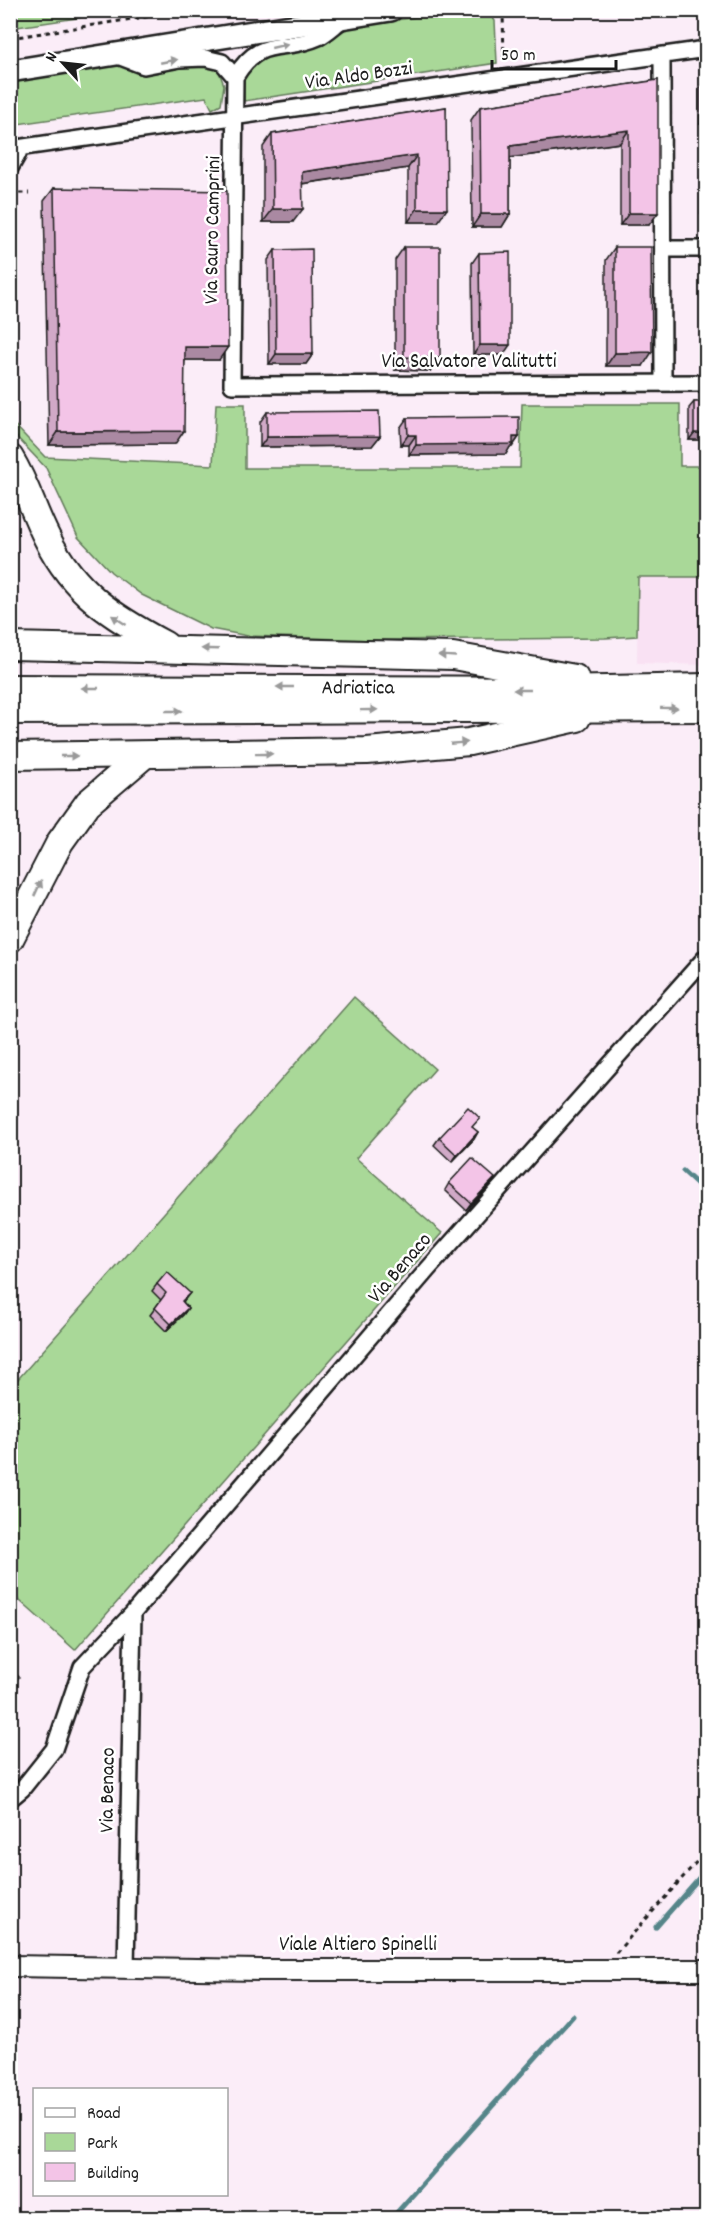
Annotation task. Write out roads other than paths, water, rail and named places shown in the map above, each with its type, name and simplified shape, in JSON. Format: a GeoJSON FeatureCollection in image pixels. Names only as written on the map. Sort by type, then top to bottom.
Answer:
{"type":"FeatureCollection","features":[{"type":"Feature","properties":{"kind":"highway"},"geometry":{"type":"LineString","coordinates":[[10,458],[27,486],[47,539],[80,588],[117,619],[171,648]]}},
{"type":"Feature","properties":{"kind":"highway"},"geometry":{"type":"LineString","coordinates":[[10,646],[453,656],[628,698]]}},
{"type":"Feature","properties":{"kind":"highway","name":"Adriatica"},"geometry":{"type":"LineString","coordinates":[[10,711],[628,698],[706,687]]}},
{"type":"Feature","properties":{"kind":"highway","name":"Adriatica"},"geometry":{"type":"LineString","coordinates":[[10,688],[628,698],[706,708]]}},
{"type":"Feature","properties":{"kind":"highway"},"geometry":{"type":"LineString","coordinates":[[10,756],[143,756],[367,751],[469,742],[628,698]]}},
{"type":"Feature","properties":{"kind":"highway"},"geometry":{"type":"LineString","coordinates":[[10,939],[60,842],[88,803],[143,756]]}},
{"type":"Feature","properties":{"kind":"main road"},"geometry":{"type":"LineString","coordinates":[[10,71],[391,10]]}},
{"type":"Feature","properties":{"kind":"street"},"geometry":{"type":"LineString","coordinates":[[113,55],[144,66],[180,59],[205,58],[222,62],[235,76],[246,58],[260,50],[320,37],[343,19]]}},
{"type":"Feature","properties":{"kind":"street","name":"Via Aldo Bozzi"},"geometry":{"type":"LineString","coordinates":[[10,168],[17,160],[14,144],[236,116],[706,49]]}},
{"type":"Feature","properties":{"kind":"street"},"geometry":{"type":"LineString","coordinates":[[662,55],[663,383]]}},
{"type":"Feature","properties":{"kind":"street","name":"Via Sauro Camprini"},"geometry":{"type":"LineString","coordinates":[[232,385],[235,76]]}},
{"type":"Feature","properties":{"kind":"street"},"geometry":{"type":"LineString","coordinates":[[663,249],[706,249]]}},
{"type":"Feature","properties":{"kind":"street","name":"Via Salvatore Valitutti"},"geometry":{"type":"LineString","coordinates":[[232,385],[706,383]]}},
{"type":"Feature","properties":{"kind":"street","name":"Via Benaco"},"geometry":{"type":"LineString","coordinates":[[10,1799],[22,1789],[54,1749],[82,1667],[133,1613],[428,1269],[706,957]]}},
{"type":"Feature","properties":{"kind":"street","name":"Via Benaco"},"geometry":{"type":"LineString","coordinates":[[126,1968],[133,1613]]}},
{"type":"Feature","properties":{"kind":"street","name":"Viale Altiero Spinelli"},"geometry":{"type":"LineString","coordinates":[[10,1966],[706,1970]]}},
{"type":"Feature","properties":{"kind":"waterway"},"geometry":{"type":"LineString","coordinates":[[683,1171],[706,1192]]}},
{"type":"Feature","properties":{"kind":"waterway"},"geometry":{"type":"LineString","coordinates":[[656,1927],[706,1870]]}},
{"type":"Feature","properties":{"kind":"waterway"},"geometry":{"type":"LineString","coordinates":[[392,2218],[573,2016]]}}]}
